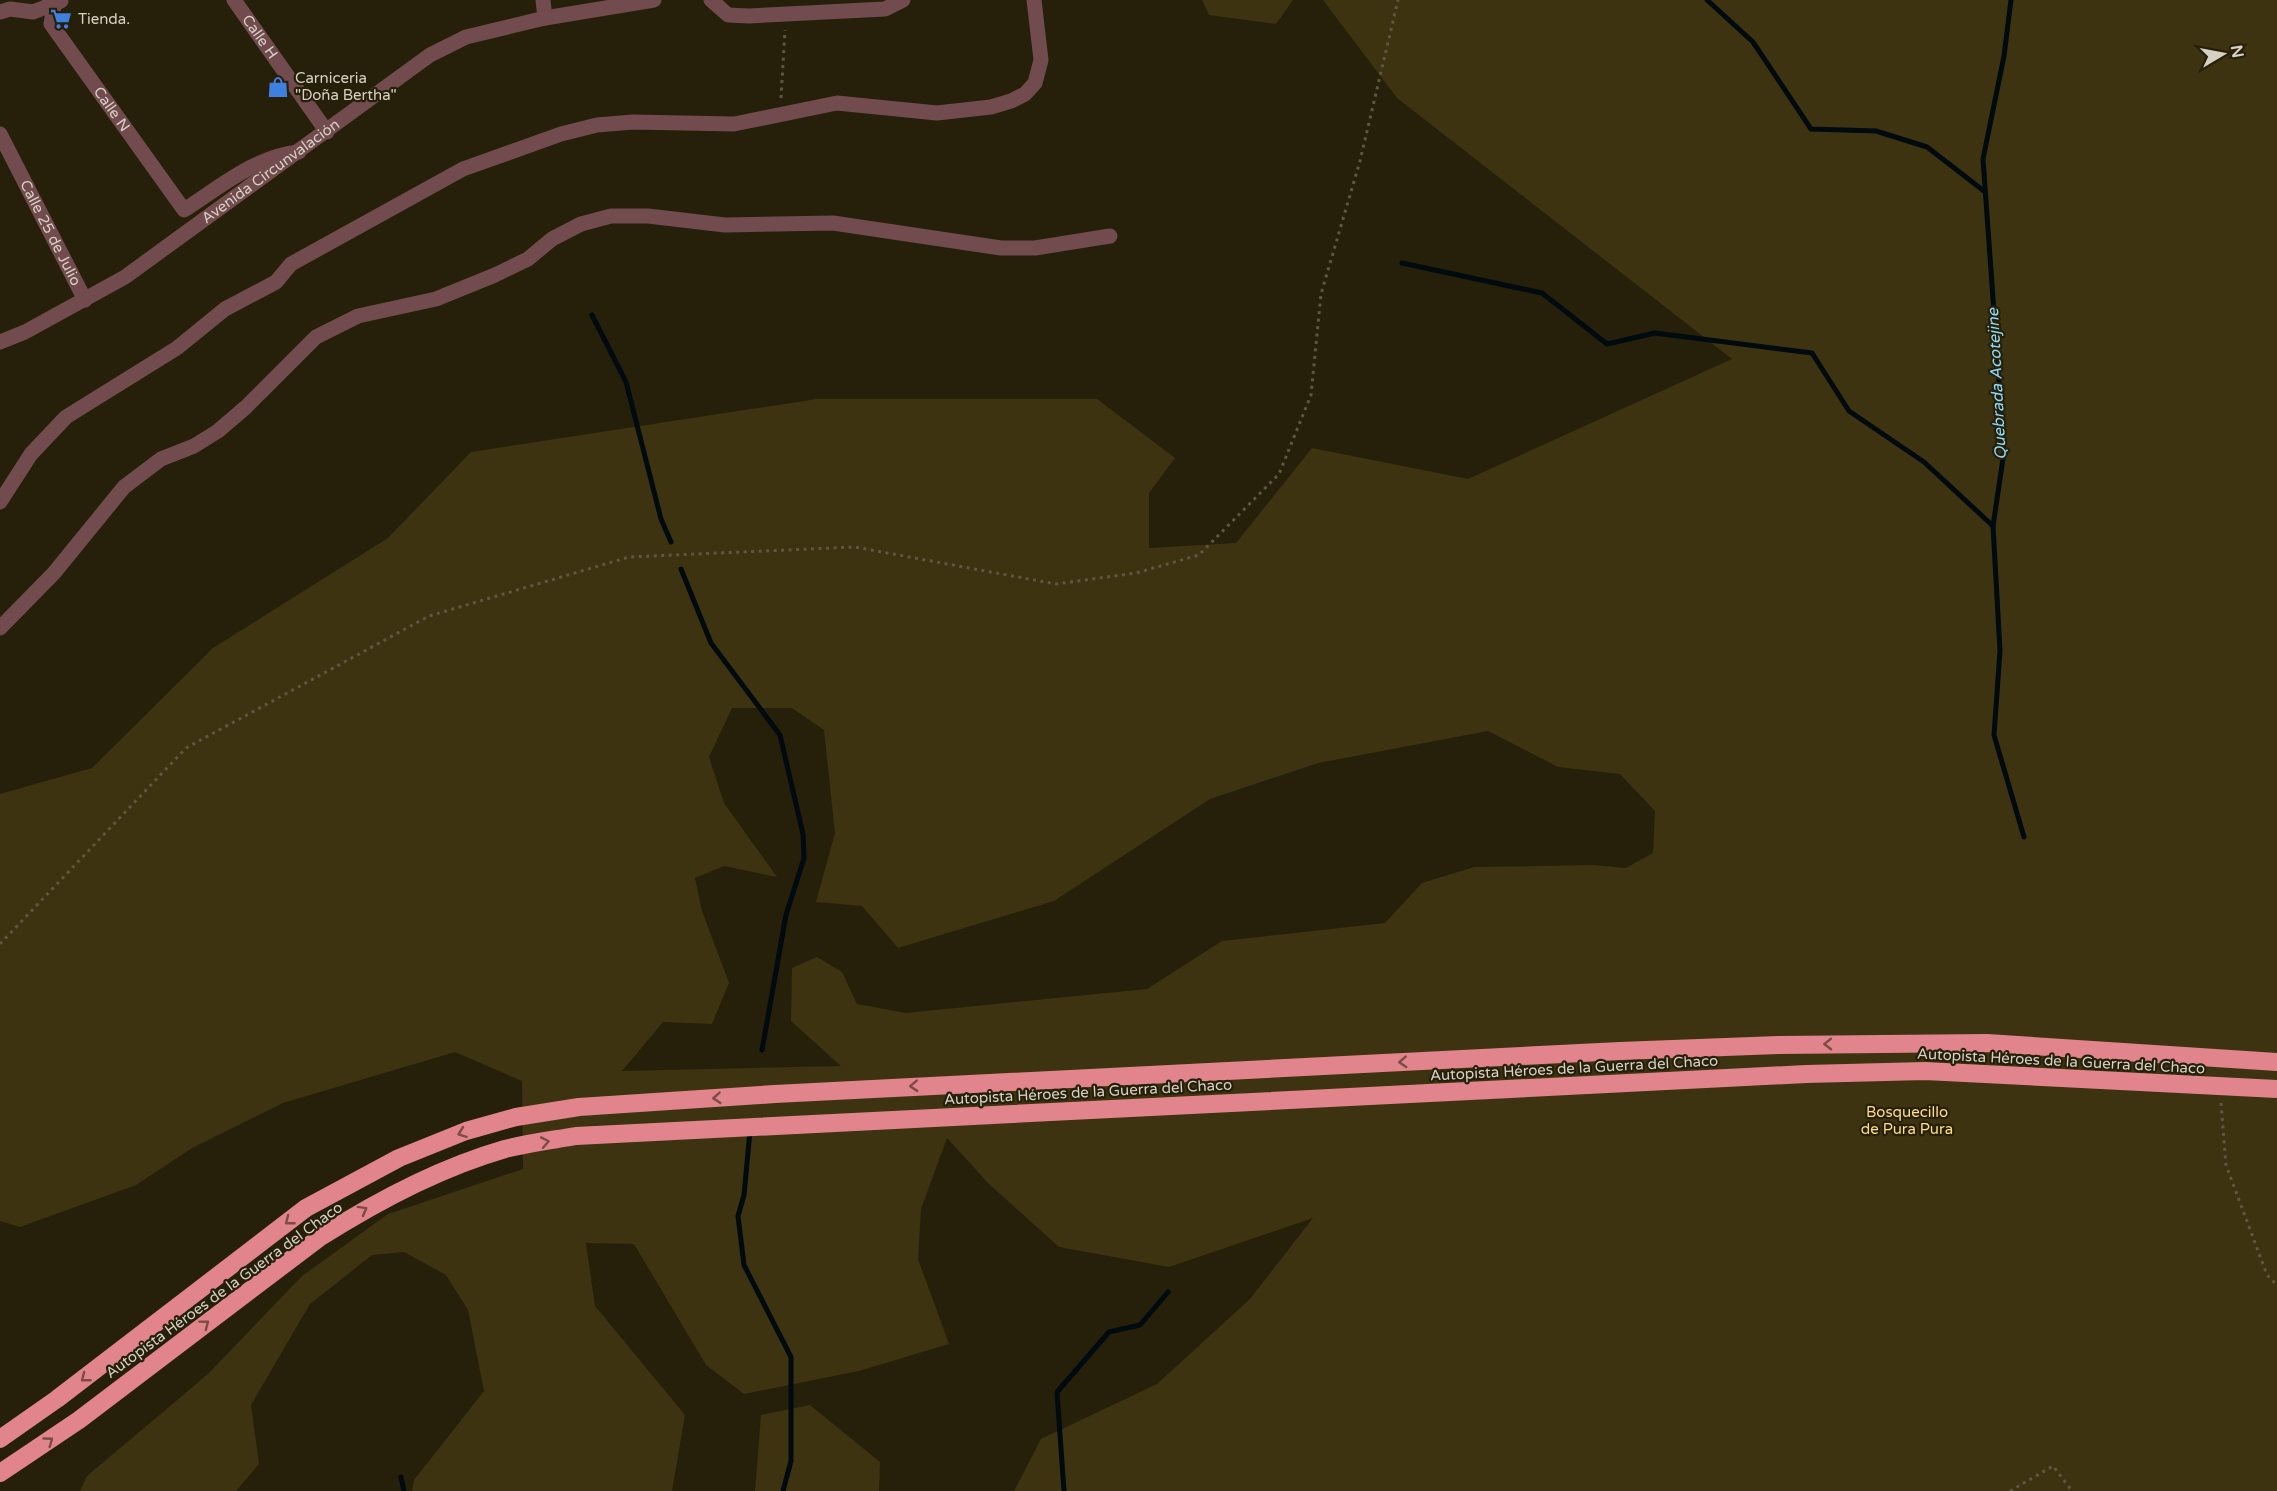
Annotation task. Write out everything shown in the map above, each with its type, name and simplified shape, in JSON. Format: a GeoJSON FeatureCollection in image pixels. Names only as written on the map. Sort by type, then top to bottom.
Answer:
{"type":"FeatureCollection","features":[{"type":"Feature","properties":{"kind":"highway","name":"Autopista Héroes de la Guerra del Chaco"},"geometry":{"type":"LineString","coordinates":[[0,1439],[57,1399],[306,1208],[399,1158],[466,1131],[516,1117],[579,1107],[775,1094],[1778,1045],[1987,1043],[2277,1062]]}},
{"type":"Feature","properties":{"kind":"highway","name":"Autopista Héroes de la Guerra del Chaco"},"geometry":{"type":"LineString","coordinates":[[0,1473],[79,1420],[320,1238],[361,1211],[457,1165],[506,1149],[576,1136],[1806,1074],[1925,1071],[2277,1089]]}},
{"type":"Feature","properties":{"kind":"street","name":"Calle H"},"geometry":{"type":"LineString","coordinates":[[234,0],[327,132]]}},
{"type":"Feature","properties":{"kind":"street"},"geometry":{"type":"LineString","coordinates":[[543,0],[545,18]]}},
{"type":"Feature","properties":{"kind":"street","name":"Avenida Circunvalación"},"geometry":{"type":"LineString","coordinates":[[0,342],[25,332],[86,300],[154,256],[430,55],[466,37],[545,18],[654,0]]}},
{"type":"Feature","properties":{"kind":"street"},"geometry":{"type":"LineString","coordinates":[[711,0],[728,15],[786,16],[885,9],[903,0]]}},
{"type":"Feature","properties":{"kind":"street"},"geometry":{"type":"LineString","coordinates":[[0,502],[31,454],[66,417],[84,403],[177,348],[225,309],[276,282],[291,264],[463,169],[561,134],[597,125],[633,122],[734,124],[850,103],[937,113],[992,107],[1025,94],[1035,83],[1041,60],[1034,0]]}},
{"type":"Feature","properties":{"kind":"street"},"geometry":{"type":"LineString","coordinates":[[5,7],[33,12],[58,1]]}},
{"type":"Feature","properties":{"kind":"street","name":"Calle N"},"geometry":{"type":"LineString","coordinates":[[58,1],[51,24],[184,210],[254,165],[279,154],[299,152]]}},
{"type":"Feature","properties":{"kind":"street","name":"Calle 25 de Julio"},"geometry":{"type":"LineString","coordinates":[[0,134],[86,300]]}},
{"type":"Feature","properties":{"kind":"street"},"geometry":{"type":"LineString","coordinates":[[0,628],[54,573],[124,487],[161,459],[194,446],[218,431],[246,407],[316,338],[358,316],[436,299],[495,275],[528,259],[552,239],[581,224],[611,216],[648,216],[725,225],[833,223],[1001,248],[1035,248],[1110,236]]}},
{"type":"Feature","properties":{"kind":"path"},"geometry":{"type":"LineString","coordinates":[[0,944],[186,748],[429,616],[629,557],[855,547],[1056,584],[1136,573],[1199,555],[1279,474],[1311,394],[1321,294],[1360,161],[1398,0]]}},
{"type":"Feature","properties":{"kind":"path"},"geometry":{"type":"LineString","coordinates":[[780,114],[786,16]]}},
{"type":"Feature","properties":{"kind":"path"},"geometry":{"type":"LineString","coordinates":[[2220,1086],[2226,1165],[2267,1275],[2277,1285]]}},
{"type":"Feature","properties":{"kind":"path"},"geometry":{"type":"LineString","coordinates":[[2010,1491],[2054,1467],[2072,1491]]}},
{"type":"Feature","properties":{"kind":"green space"},"geometry":{"type":"Polygon","coordinates":[[[1202,0],[1293,0],[1276,24],[1209,15],[1202,0]]]}},
{"type":"Feature","properties":{"kind":"green space","name":"Bosquecillo de Pura Pura"},"geometry":{"type":"Polygon","coordinates":[[[1323,0],[2277,0],[2277,1491],[1014,1491],[1041,1439],[1157,1384],[1250,1299],[1313,1218],[1169,1267],[1059,1247],[989,1184],[947,1138],[921,1209],[918,1259],[949,1344],[859,1371],[744,1394],[706,1365],[634,1244],[586,1243],[595,1306],[685,1415],[672,1491],[412,1491],[414,1480],[484,1391],[468,1310],[446,1275],[404,1252],[372,1255],[310,1304],[251,1405],[259,1464],[236,1491],[80,1491],[87,1476],[208,1374],[302,1276],[388,1214],[523,1169],[522,1081],[455,1052],[283,1103],[192,1148],[136,1185],[20,1227],[0,1221],[0,794],[92,768],[213,648],[388,538],[471,452],[817,399],[1097,399],[1175,458],[1149,493],[1149,548],[1236,543],[1312,448],[1468,479],[1732,359],[1397,98],[1323,0]],[[732,708],[709,757],[724,803],[777,877],[724,866],[695,878],[702,911],[729,983],[712,1024],[663,1022],[622,1071],[841,1066],[791,1021],[792,968],[817,957],[842,972],[857,1004],[906,1013],[1147,989],[1222,941],[1385,923],[1422,883],[1474,867],[1593,865],[1626,868],[1653,853],[1655,811],[1620,774],[1558,767],[1488,731],[1318,763],[1210,799],[1054,901],[898,948],[862,906],[816,902],[835,833],[824,730],[792,708],[732,708]]]}},
{"type":"Feature","properties":{"kind":"green space"},"geometry":{"type":"Polygon","coordinates":[[[810,1405],[880,1462],[879,1491],[755,1491],[761,1415],[810,1405]]]}},
{"type":"Feature","properties":{"kind":"waterway"},"geometry":{"type":"LineString","coordinates":[[1707,0],[1753,42],[1811,129],[1876,131],[1927,147],[1984,191]]}},
{"type":"Feature","properties":{"kind":"waterway","name":"Quebrada Acotejine"},"geometry":{"type":"LineString","coordinates":[[2011,0],[2004,56],[1983,159],[2004,452],[1993,526],[2000,651],[1994,735],[2024,837]]}},
{"type":"Feature","properties":{"kind":"waterway"},"geometry":{"type":"LineString","coordinates":[[1402,263],[1542,293],[1607,344],[1655,333],[1812,353],[1849,411],[1924,462],[1993,526]]}},
{"type":"Feature","properties":{"kind":"waterway"},"geometry":{"type":"LineString","coordinates":[[592,315],[626,382],[661,519],[671,542]]}},
{"type":"Feature","properties":{"kind":"waterway"},"geometry":{"type":"LineString","coordinates":[[681,569],[711,643],[780,735],[803,834],[804,858],[786,915],[762,1050]]}},
{"type":"Feature","properties":{"kind":"waterway"},"geometry":{"type":"LineString","coordinates":[[750,1131],[744,1195],[738,1216],[744,1265],[791,1357],[791,1461],[783,1491]]}},
{"type":"Feature","properties":{"kind":"waterway"},"geometry":{"type":"LineString","coordinates":[[1064,1491],[1057,1392],[1109,1332],[1140,1325],[1168,1292]]}},
{"type":"Feature","properties":{"kind":"waterway"},"geometry":{"type":"LineString","coordinates":[[401,1477],[404,1491]]}},
{"type":"Feature","properties":{"kind":"place","name":"Tienda."},"geometry":{"type":"Point","coordinates":[61,19]}},
{"type":"Feature","properties":{"kind":"place","name":"Carniceria \"Doña Bertha\""},"geometry":{"type":"Point","coordinates":[278,87]}}]}
